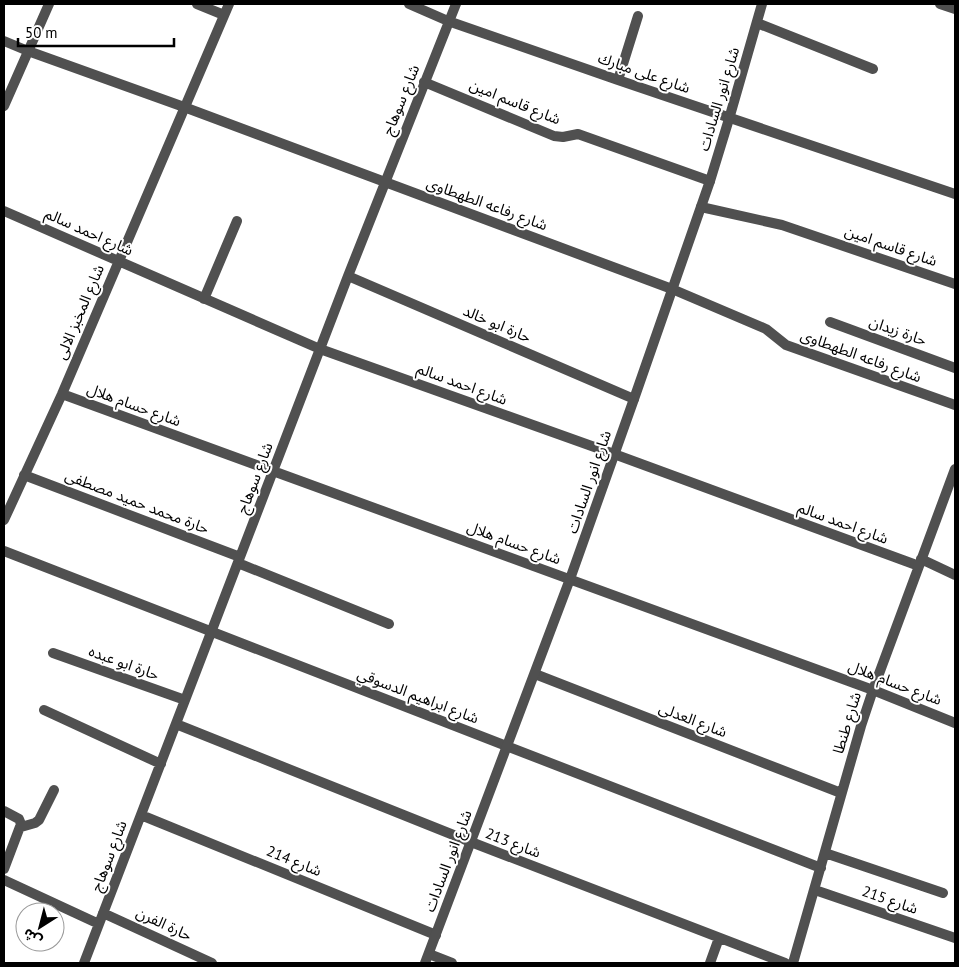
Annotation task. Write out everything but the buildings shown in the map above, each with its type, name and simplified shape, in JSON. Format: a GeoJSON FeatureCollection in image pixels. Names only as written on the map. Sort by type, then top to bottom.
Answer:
{"type":"FeatureCollection","features":[{"type":"Feature","properties":{"kind":"street"},"geometry":{"type":"LineString","coordinates":[[4,106],[49,4]]}},
{"type":"Feature","properties":{"kind":"street"},"geometry":{"type":"LineString","coordinates":[[198,4],[224,15]]}},
{"type":"Feature","properties":{"kind":"street","name":"شارع المخبز الالى"},"geometry":{"type":"LineString","coordinates":[[4,520],[62,394],[228,4]]}},
{"type":"Feature","properties":{"kind":"street","name":"شارع على مبارك"},"geometry":{"type":"LineString","coordinates":[[409,4],[448,21],[730,119],[955,194]]}},
{"type":"Feature","properties":{"kind":"street","name":"شارع سوهاج"},"geometry":{"type":"LineString","coordinates":[[84,963],[348,276],[456,4]]}},
{"type":"Feature","properties":{"kind":"street","name":"شارع انور السادات"},"geometry":{"type":"LineString","coordinates":[[427,958],[535,674],[634,399],[730,119],[762,4]]}},
{"type":"Feature","properties":{"kind":"street"},"geometry":{"type":"LineString","coordinates":[[940,4],[955,9]]}},
{"type":"Feature","properties":{"kind":"street"},"geometry":{"type":"LineString","coordinates":[[618,80],[638,16]]}},
{"type":"Feature","properties":{"kind":"street"},"geometry":{"type":"LineString","coordinates":[[757,23],[873,69]]}},
{"type":"Feature","properties":{"kind":"street","name":"شارع رفاعه الطهطاوى"},"geometry":{"type":"LineString","coordinates":[[4,41],[672,289],[766,329],[786,345],[955,405]]}},
{"type":"Feature","properties":{"kind":"street","name":"شارع قاسم امين"},"geometry":{"type":"LineString","coordinates":[[424,82],[554,136],[563,137],[578,134],[710,180]]}},
{"type":"Feature","properties":{"kind":"street","name":"شارع قاسم امين"},"geometry":{"type":"LineString","coordinates":[[701,207],[782,225],[955,284]]}},
{"type":"Feature","properties":{"kind":"street","name":"شارع احمد سالم"},"geometry":{"type":"LineString","coordinates":[[4,212],[320,349],[955,575]]}},
{"type":"Feature","properties":{"kind":"street"},"geometry":{"type":"LineString","coordinates":[[204,299],[237,221]]}},
{"type":"Feature","properties":{"kind":"street","name":"حارة ابو خالد"},"geometry":{"type":"LineString","coordinates":[[348,276],[634,399]]}},
{"type":"Feature","properties":{"kind":"street","name":"حارة زيدان"},"geometry":{"type":"LineString","coordinates":[[830,322],[955,368]]}},
{"type":"Feature","properties":{"kind":"street","name":"شارع حسام هلال"},"geometry":{"type":"LineString","coordinates":[[62,394],[873,690],[955,723]]}},
{"type":"Feature","properties":{"kind":"street","name":"شارع طنطا"},"geometry":{"type":"LineString","coordinates":[[794,963],[841,793],[873,690],[955,469]]}},
{"type":"Feature","properties":{"kind":"street","name":"حارة محمد حميد مصطفى"},"geometry":{"type":"LineString","coordinates":[[24,476],[239,560],[389,624]]}},
{"type":"Feature","properties":{"kind":"street","name":"شارع ابراهيم الدسوقي"},"geometry":{"type":"LineString","coordinates":[[4,551],[821,868]]}},
{"type":"Feature","properties":{"kind":"street","name":"حارة ابو عبده"},"geometry":{"type":"LineString","coordinates":[[53,654],[185,700]]}},
{"type":"Feature","properties":{"kind":"street","name":"شارع العدلى"},"geometry":{"type":"LineString","coordinates":[[535,674],[841,793]]}},
{"type":"Feature","properties":{"kind":"street"},"geometry":{"type":"LineString","coordinates":[[44,710],[161,764]]}},
{"type":"Feature","properties":{"kind":"street","name":"شارع 213"},"geometry":{"type":"LineString","coordinates":[[176,724],[471,842],[785,963]]}},
{"type":"Feature","properties":{"kind":"street"},"geometry":{"type":"LineString","coordinates":[[21,827],[39,820],[54,790]]}},
{"type":"Feature","properties":{"kind":"street"},"geometry":{"type":"LineString","coordinates":[[4,811],[19,819],[21,827],[4,869]]}},
{"type":"Feature","properties":{"kind":"street","name":"شارع 214"},"geometry":{"type":"LineString","coordinates":[[140,815],[436,935]]}},
{"type":"Feature","properties":{"kind":"street"},"geometry":{"type":"LineString","coordinates":[[825,853],[943,894]]}},
{"type":"Feature","properties":{"kind":"street"},"geometry":{"type":"LineString","coordinates":[[4,880],[99,924]]}},
{"type":"Feature","properties":{"kind":"street","name":"شارع 215"},"geometry":{"type":"LineString","coordinates":[[815,890],[955,938]]}},
{"type":"Feature","properties":{"kind":"street","name":"حارة الفرن"},"geometry":{"type":"LineString","coordinates":[[103,913],[212,963]]}},
{"type":"Feature","properties":{"kind":"street"},"geometry":{"type":"LineString","coordinates":[[710,963],[719,938]]}},
{"type":"Feature","properties":{"kind":"street"},"geometry":{"type":"LineString","coordinates":[[427,958],[452,963]]}}]}
